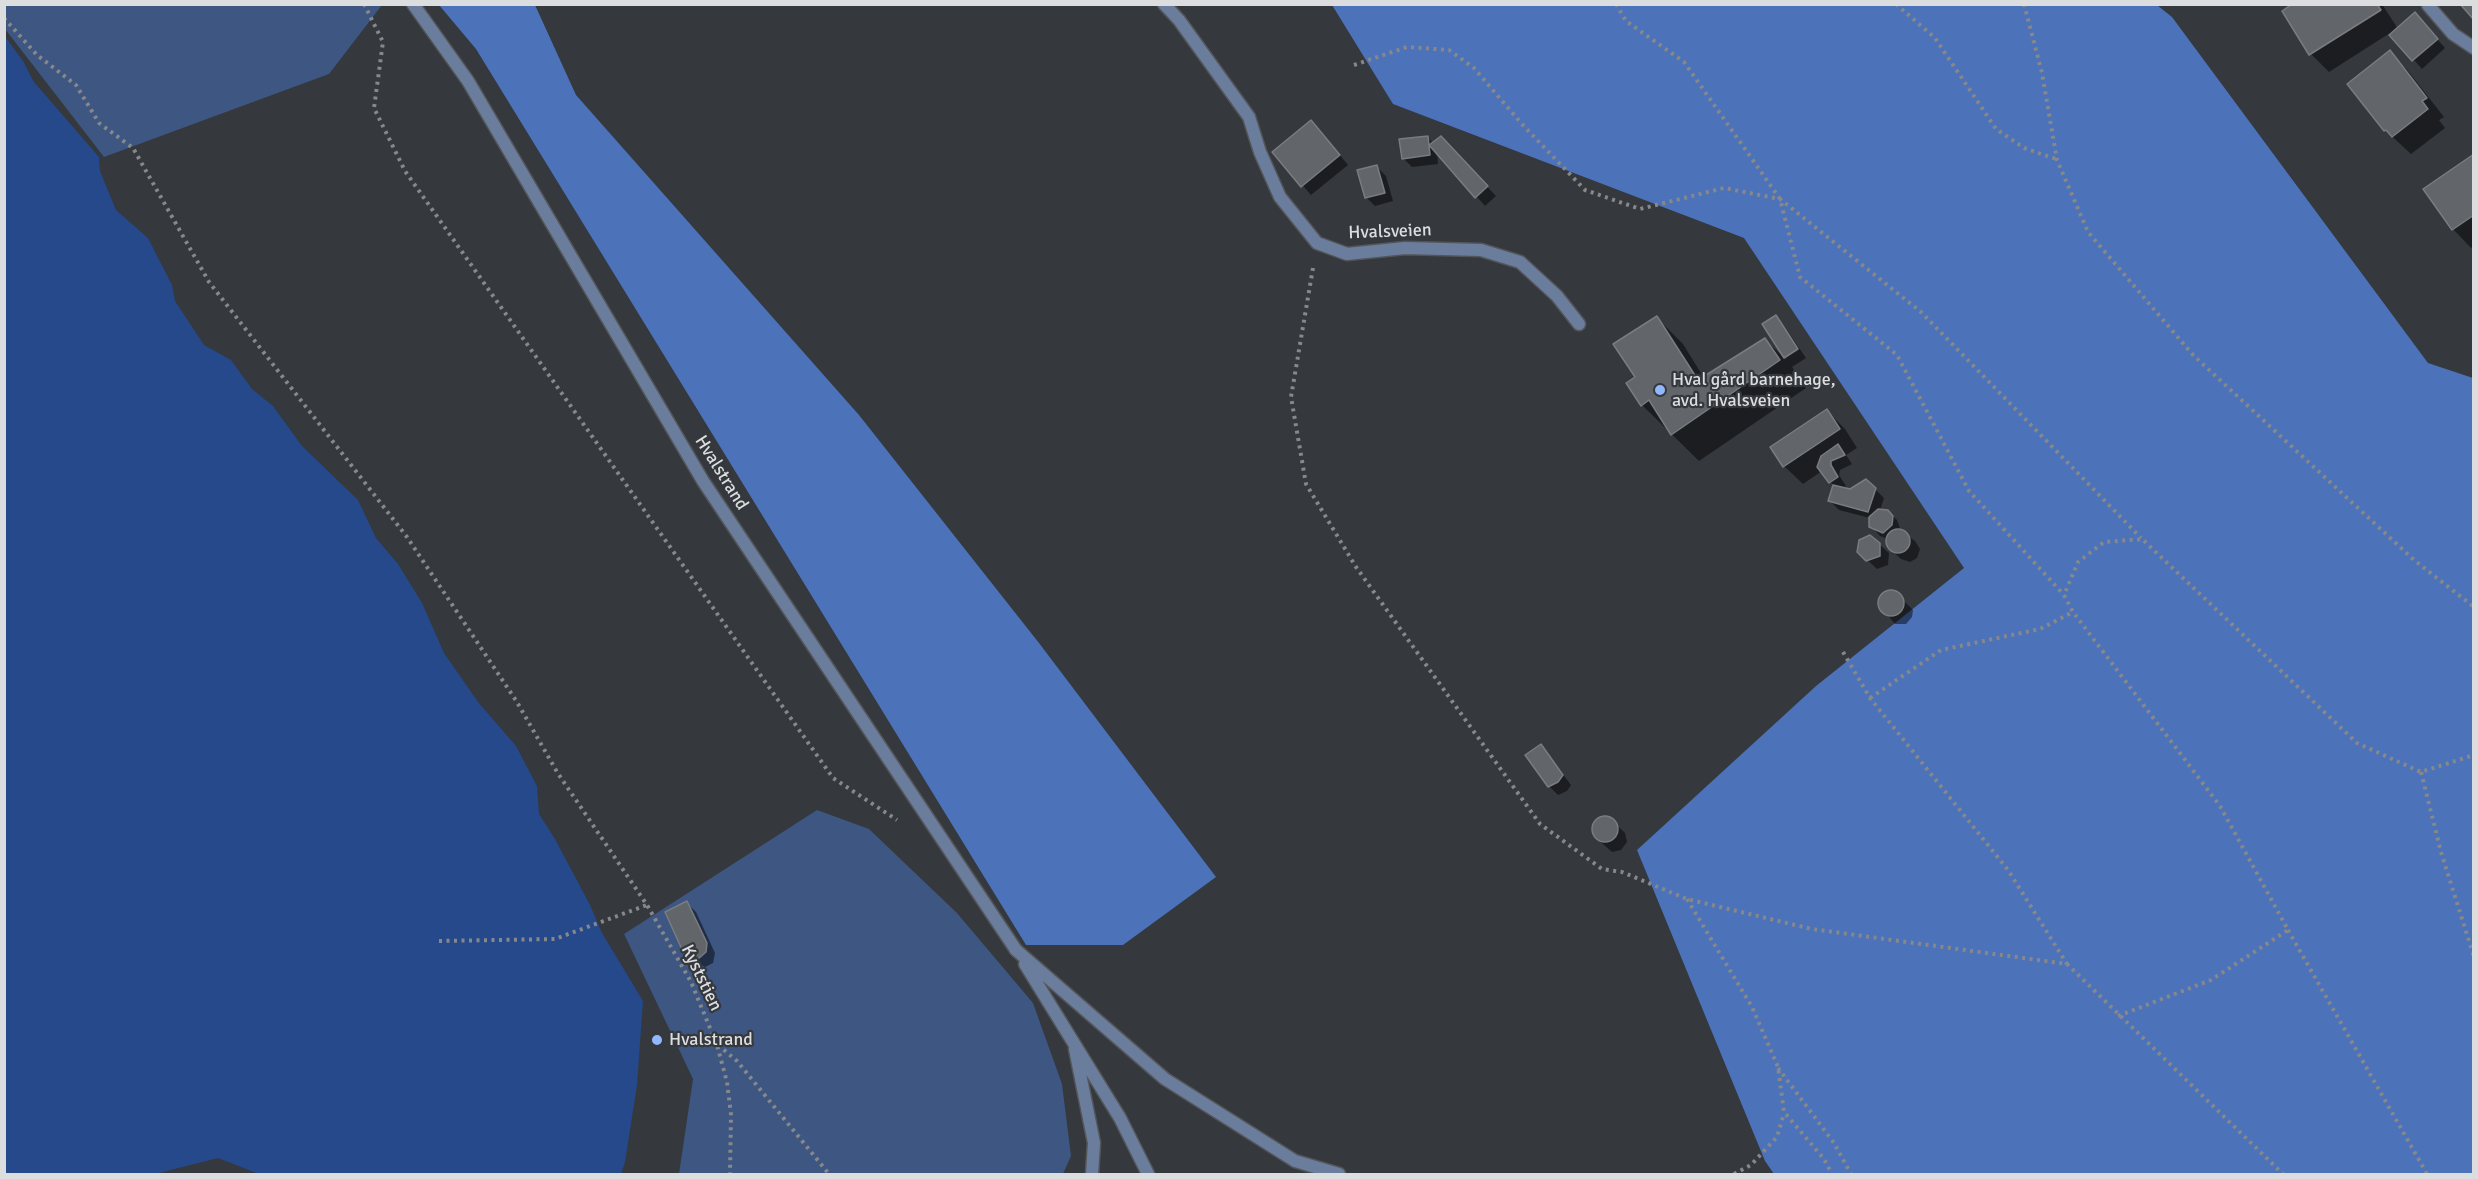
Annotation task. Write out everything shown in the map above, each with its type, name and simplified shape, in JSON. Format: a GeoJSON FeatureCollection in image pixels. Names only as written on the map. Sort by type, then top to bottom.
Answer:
{"type":"FeatureCollection","features":[{"type":"Feature","properties":{"kind":"street","name":"Hvalstrand"},"geometry":{"type":"LineString","coordinates":[[412,4],[468,81],[703,481],[1016,950]]}},
{"type":"Feature","properties":{"kind":"street"},"geometry":{"type":"LineString","coordinates":[[1164,4],[1179,20],[1249,117],[1260,152],[1280,197],[1317,243]]}},
{"type":"Feature","properties":{"kind":"street"},"geometry":{"type":"LineString","coordinates":[[2428,5],[2453,34],[2474,48]]}},
{"type":"Feature","properties":{"kind":"street","name":"Hvalsveien"},"geometry":{"type":"LineString","coordinates":[[1317,243],[1347,254],[1405,248],[1481,250],[1520,262],[1557,296],[1579,324]]}},
{"type":"Feature","properties":{"kind":"street"},"geometry":{"type":"LineString","coordinates":[[1016,950],[1073,1038],[1120,1118],[1148,1174]]}},
{"type":"Feature","properties":{"kind":"street"},"geometry":{"type":"LineString","coordinates":[[1016,950],[1165,1079],[1295,1161],[1339,1174]]}},
{"type":"Feature","properties":{"kind":"street"},"geometry":{"type":"LineString","coordinates":[[1073,1038],[1094,1143],[1092,1174]]}},
{"type":"Feature","properties":{"kind":"path"},"geometry":{"type":"LineString","coordinates":[[364,4],[383,42],[374,108],[405,171],[833,778],[899,821]]}},
{"type":"Feature","properties":{"kind":"path"},"geometry":{"type":"LineString","coordinates":[[1617,4],[1626,21],[1683,62],[1780,199],[1921,312],[2142,538],[2357,743],[2421,772],[2474,755]]}},
{"type":"Feature","properties":{"kind":"path"},"geometry":{"type":"LineString","coordinates":[[1896,4],[1935,38],[1996,129],[2024,148],[2057,160]]}},
{"type":"Feature","properties":{"kind":"path"},"geometry":{"type":"LineString","coordinates":[[2024,4],[2042,73],[2057,160],[2088,232],[2193,355],[2414,560],[2474,607]]}},
{"type":"Feature","properties":{"kind":"path","name":"Kyststien"},"geometry":{"type":"LineString","coordinates":[[4,18],[38,55],[76,85],[99,123],[133,148],[209,282],[407,537],[517,702],[557,772],[647,904],[691,982],[717,1045],[727,1082],[731,1115],[730,1174]]}},
{"type":"Feature","properties":{"kind":"path"},"geometry":{"type":"LineString","coordinates":[[1354,65],[1407,48],[1449,50],[1474,68],[1521,123],[1585,190],[1640,208],[1724,188],[1780,199]]}},
{"type":"Feature","properties":{"kind":"path"},"geometry":{"type":"LineString","coordinates":[[1780,199],[1800,278],[1897,355],[1969,490],[2064,595],[2073,612],[2220,806],[2427,1174]]}},
{"type":"Feature","properties":{"kind":"path"},"geometry":{"type":"LineString","coordinates":[[1317,243],[1291,397],[1306,484],[1356,567],[1540,824],[1602,869],[1622,872],[1687,899],[1812,929],[2067,964]]}},
{"type":"Feature","properties":{"kind":"path"},"geometry":{"type":"LineString","coordinates":[[2064,595],[2078,562],[2104,542],[2142,538]]}},
{"type":"Feature","properties":{"kind":"path"},"geometry":{"type":"LineString","coordinates":[[1870,698],[1941,651],[2040,629],[2073,612]]}},
{"type":"Feature","properties":{"kind":"path"},"geometry":{"type":"LineString","coordinates":[[1843,652],[1870,698],[2008,870],[2067,964],[2283,1174]]}},
{"type":"Feature","properties":{"kind":"path"},"geometry":{"type":"LineString","coordinates":[[2421,772],[2441,852],[2474,957]]}},
{"type":"Feature","properties":{"kind":"path"},"geometry":{"type":"LineString","coordinates":[[1687,899],[1752,1006],[1778,1067],[1834,1143],[1851,1174]]}},
{"type":"Feature","properties":{"kind":"path"},"geometry":{"type":"LineString","coordinates":[[439,941],[555,939],[647,904]]}},
{"type":"Feature","properties":{"kind":"path"},"geometry":{"type":"LineString","coordinates":[[2118,1016],[2211,980],[2288,930]]}},
{"type":"Feature","properties":{"kind":"path"},"geometry":{"type":"LineString","coordinates":[[717,1045],[737,1061],[830,1174]]}},
{"type":"Feature","properties":{"kind":"path"},"geometry":{"type":"LineString","coordinates":[[1734,1174],[1750,1165],[1777,1137],[1784,1112],[1778,1067]]}},
{"type":"Feature","properties":{"kind":"path"},"geometry":{"type":"LineString","coordinates":[[1784,1112],[1824,1159],[1832,1174]]}},
{"type":"Feature","properties":{"kind":"shaded area"},"geometry":{"type":"Polygon","coordinates":[[[5,4],[382,5],[329,74],[104,157],[5,29],[5,4]]]}},
{"type":"Feature","properties":{"kind":"shaded area"},"geometry":{"type":"Polygon","coordinates":[[[439,5],[535,5],[576,95],[859,415],[1039,643],[1216,877],[1123,945],[1026,945],[476,49],[439,5]]]}},
{"type":"Feature","properties":{"kind":"shaded area"},"geometry":{"type":"Polygon","coordinates":[[[1332,5],[2157,5],[2172,17],[2428,363],[2473,378],[2473,1174],[1774,1174],[1765,1161],[1637,850],[1816,686],[1964,568],[1744,238],[1393,104],[1332,5]]]}},
{"type":"Feature","properties":{"kind":"shaded area"},"geometry":{"type":"Polygon","coordinates":[[[4,35],[23,61],[34,82],[99,157],[100,171],[116,210],[148,238],[172,285],[175,301],[204,345],[231,360],[252,389],[273,406],[302,446],[358,500],[376,538],[398,564],[422,603],[444,653],[478,702],[516,746],[537,786],[539,814],[590,905],[602,933],[643,1001],[637,1085],[625,1162],[621,1174],[259,1174],[218,1158],[155,1174],[5,1174],[4,35]]]}},
{"type":"Feature","properties":{"kind":"shaded area"},"geometry":{"type":"Polygon","coordinates":[[[817,810],[869,829],[957,913],[1033,1003],[1062,1084],[1071,1156],[1063,1174],[679,1174],[693,1079],[624,934],[817,810]]]}},
{"type":"Feature","properties":{"kind":"building"},"geometry":{"type":"Polygon","coordinates":[[[2292,4],[2377,4],[2381,10],[2309,55],[2282,11],[2292,4]]]}},
{"type":"Feature","properties":{"kind":"building"},"geometry":{"type":"Polygon","coordinates":[[[2460,4],[2474,4],[2474,20],[2460,4]]]}},
{"type":"Feature","properties":{"kind":"building"},"geometry":{"type":"Polygon","coordinates":[[[2415,12],[2438,39],[2412,61],[2389,35],[2415,12]]]}},
{"type":"Feature","properties":{"kind":"building"},"geometry":{"type":"Polygon","coordinates":[[[2390,50],[2427,98],[2422,101],[2428,109],[2392,137],[2386,130],[2384,131],[2347,84],[2390,50]]]}},
{"type":"Feature","properties":{"kind":"building"},"geometry":{"type":"Polygon","coordinates":[[[1311,120],[1340,155],[1301,187],[1272,152],[1311,120]]]}},
{"type":"Feature","properties":{"kind":"building"},"geometry":{"type":"Polygon","coordinates":[[[1428,136],[1430,155],[1402,159],[1399,139],[1428,136]]]}},
{"type":"Feature","properties":{"kind":"building"},"geometry":{"type":"Polygon","coordinates":[[[1441,136],[1488,186],[1475,198],[1429,145],[1441,136]]]}},
{"type":"Feature","properties":{"kind":"building"},"geometry":{"type":"Polygon","coordinates":[[[2474,154],[2474,215],[2452,230],[2423,189],[2474,154]]]}},
{"type":"Feature","properties":{"kind":"building"},"geometry":{"type":"Polygon","coordinates":[[[1377,165],[1385,193],[1365,198],[1357,170],[1377,165]]]}},
{"type":"Feature","properties":{"kind":"building"},"geometry":{"type":"Polygon","coordinates":[[[1776,315],[1798,349],[1784,358],[1762,324],[1776,315]]]}},
{"type":"Feature","properties":{"kind":"building"},"geometry":{"type":"Polygon","coordinates":[[[1657,316],[1698,380],[1765,338],[1780,360],[1671,435],[1649,400],[1641,406],[1626,383],[1635,377],[1613,344],[1657,316]]]}},
{"type":"Feature","properties":{"kind":"building"},"geometry":{"type":"Polygon","coordinates":[[[1827,409],[1840,429],[1783,467],[1770,447],[1827,409]]]}},
{"type":"Feature","properties":{"kind":"building"},"geometry":{"type":"Polygon","coordinates":[[[1838,444],[1845,455],[1831,461],[1838,477],[1829,483],[1817,467],[1821,456],[1838,444]]]}},
{"type":"Feature","properties":{"kind":"building"},"geometry":{"type":"Polygon","coordinates":[[[1866,479],[1876,488],[1868,512],[1828,501],[1833,485],[1850,489],[1866,479]]]}},
{"type":"Feature","properties":{"kind":"building"},"geometry":{"type":"Polygon","coordinates":[[[1878,509],[1888,510],[1893,516],[1892,525],[1883,533],[1869,527],[1869,517],[1878,509]]]}},
{"type":"Feature","properties":{"kind":"building"},"geometry":{"type":"Polygon","coordinates":[[[1898,529],[1907,532],[1910,541],[1907,550],[1898,553],[1889,550],[1886,541],[1889,532],[1898,529]]]}},
{"type":"Feature","properties":{"kind":"building"},"geometry":{"type":"Polygon","coordinates":[[[1870,535],[1880,543],[1880,556],[1866,561],[1857,552],[1859,540],[1870,535]]]}},
{"type":"Feature","properties":{"kind":"building"},"geometry":{"type":"Polygon","coordinates":[[[1891,590],[1900,594],[1904,603],[1900,612],[1891,616],[1882,612],[1878,603],[1882,594],[1891,590]]]}},
{"type":"Feature","properties":{"kind":"building"},"geometry":{"type":"Polygon","coordinates":[[[1541,744],[1563,775],[1558,782],[1548,787],[1525,755],[1541,744]]]}},
{"type":"Feature","properties":{"kind":"building"},"geometry":{"type":"Polygon","coordinates":[[[1605,816],[1615,819],[1618,829],[1615,839],[1605,842],[1595,839],[1592,829],[1595,819],[1605,816]]]}},
{"type":"Feature","properties":{"kind":"building"},"geometry":{"type":"Polygon","coordinates":[[[687,901],[707,943],[706,952],[698,959],[692,959],[684,954],[665,912],[687,901]]]}},
{"type":"Feature","properties":{"kind":"place","name":"Hval gård barnehage, avd. Hvalsveien"},"geometry":{"type":"Point","coordinates":[1660,390]}},
{"type":"Feature","properties":{"kind":"place","name":"Hvalstrand"},"geometry":{"type":"Point","coordinates":[657,1040]}}]}
